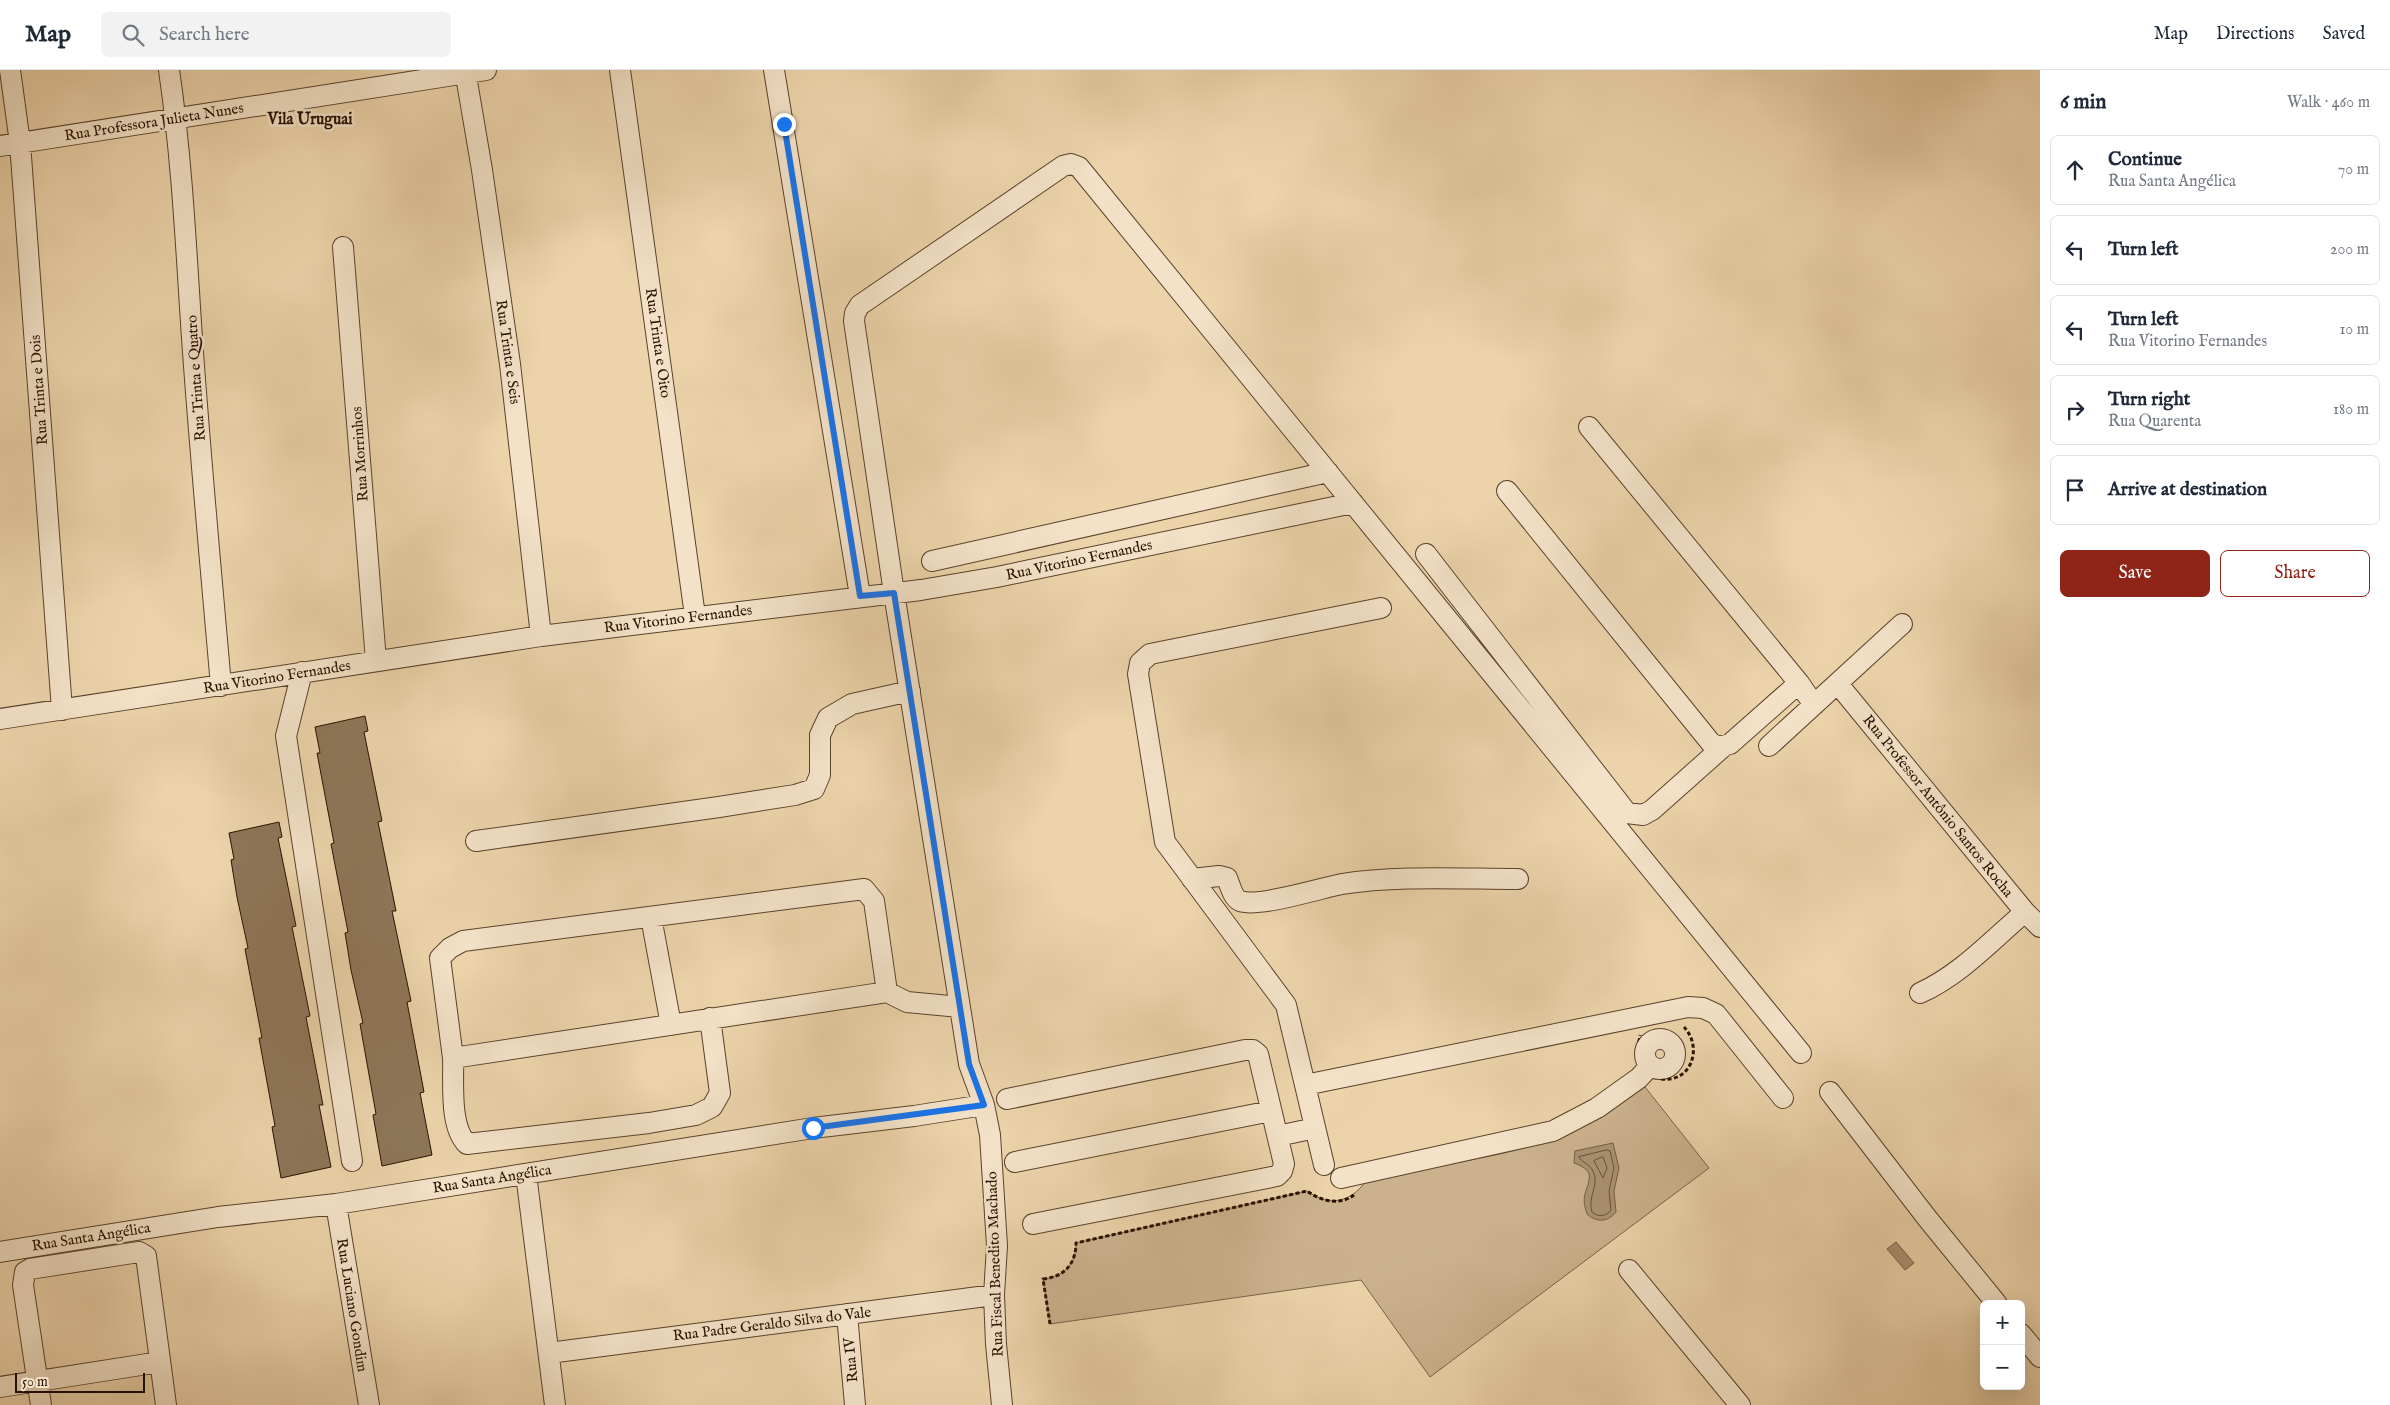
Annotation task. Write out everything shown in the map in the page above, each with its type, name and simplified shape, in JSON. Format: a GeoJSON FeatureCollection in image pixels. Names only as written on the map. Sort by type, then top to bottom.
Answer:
{"type":"FeatureCollection","features":[{"type":"Feature","properties":{"kind":"street","name":"Rua Trinta e Dois"},"geometry":{"type":"LineString","coordinates":[[10,70],[20,143],[62,710]]}},
{"type":"Feature","properties":{"kind":"street","name":"Rua Trinta e Quatro"},"geometry":{"type":"LineString","coordinates":[[169,70],[176,118],[221,686]]}},
{"type":"Feature","properties":{"kind":"street","name":"Rua Professora Julieta Nunes"},"geometry":{"type":"LineString","coordinates":[[0,146],[486,70]]}},
{"type":"Feature","properties":{"kind":"street","name":"Rua Trinta e Oito"},"geometry":{"type":"LineString","coordinates":[[620,70],[695,616]]}},
{"type":"Feature","properties":{"kind":"street"},"geometry":{"type":"LineString","coordinates":[[774,70],[860,596]]}},
{"type":"Feature","properties":{"kind":"street","name":"Rua Trinta e Seis"},"geometry":{"type":"LineString","coordinates":[[465,72],[482,170],[510,364],[541,636]]}},
{"type":"Feature","properties":{"kind":"street","name":"Rua Fiscal Benedito Machado"},"geometry":{"type":"LineString","coordinates":[[1002,1405],[994,1295],[1006,1270],[1006,1245],[984,1105],[969,1064],[894,593],[854,321],[855,312],[860,305],[1063,166],[1071,164],[1079,167],[1328,472]]}},
{"type":"Feature","properties":{"kind":"street","name":"Rua Morrinhos"},"geometry":{"type":"LineString","coordinates":[[343,246],[376,661]]}},
{"type":"Feature","properties":{"kind":"street"},"geometry":{"type":"LineString","coordinates":[[1589,427],[1799,683],[1814,705]]}},
{"type":"Feature","properties":{"kind":"street"},"geometry":{"type":"LineString","coordinates":[[932,561],[1328,472],[1801,1053]]}},
{"type":"Feature","properties":{"kind":"street"},"geometry":{"type":"LineString","coordinates":[[1507,491],[1711,743],[1719,747],[1730,744],[1799,683]]}},
{"type":"Feature","properties":{"kind":"street","name":"Rua Vitorino Fernandes"},"geometry":{"type":"LineString","coordinates":[[0,719],[541,636],[894,593],[997,577],[1353,503]]}},
{"type":"Feature","properties":{"kind":"street"},"geometry":{"type":"LineString","coordinates":[[1426,554],[1628,813],[1643,815],[1652,810],[1724,746]]}},
{"type":"Feature","properties":{"kind":"street"},"geometry":{"type":"LineString","coordinates":[[1324,1165],[1286,1005],[1165,842],[1140,700],[1138,674],[1140,663],[1150,654],[1382,608]]}},
{"type":"Feature","properties":{"kind":"street"},"geometry":{"type":"LineString","coordinates":[[1769,746],[1902,624]]}},
{"type":"Feature","properties":{"kind":"street"},"geometry":{"type":"LineString","coordinates":[[302,672],[286,736],[352,1161]]}},
{"type":"Feature","properties":{"kind":"street","name":"Rua Professor Antônio Santos Rocha"},"geometry":{"type":"LineString","coordinates":[[1838,684],[2025,912],[2040,927]]}},
{"type":"Feature","properties":{"kind":"street"},"geometry":{"type":"LineString","coordinates":[[476,841],[719,807],[795,795],[814,789],[820,774],[820,735],[828,718],[852,704],[910,691]]}},
{"type":"Feature","properties":{"kind":"street"},"geometry":{"type":"LineString","coordinates":[[1192,879],[1219,876],[1227,878],[1236,898],[1241,901],[1258,902],[1343,884],[1380,880],[1518,879]]}},
{"type":"Feature","properties":{"kind":"street"},"geometry":{"type":"LineString","coordinates":[[710,1018],[720,1093],[712,1107],[696,1115],[649,1123],[467,1144],[460,1138],[455,1119],[453,1058],[440,958],[450,948],[463,941],[864,889],[874,901],[887,992]]}},
{"type":"Feature","properties":{"kind":"street"},"geometry":{"type":"LineString","coordinates":[[1920,993],[1937,985],[1964,966],[2025,912]]}},
{"type":"Feature","properties":{"kind":"street"},"geometry":{"type":"LineString","coordinates":[[651,916],[671,1025]]}},
{"type":"Feature","properties":{"kind":"street"},"geometry":{"type":"LineString","coordinates":[[453,1058],[887,992],[907,1002],[960,1007]]}},
{"type":"Feature","properties":{"kind":"street"},"geometry":{"type":"LineString","coordinates":[[1305,1085],[1688,1007],[1703,1008],[1716,1014],[1783,1098]]}},
{"type":"Feature","properties":{"kind":"street"},"geometry":{"type":"LineString","coordinates":[[1007,1099],[1253,1050],[1258,1054],[1284,1164],[1282,1171],[1277,1176],[1033,1224]]}},
{"type":"Feature","properties":{"kind":"street"},"geometry":{"type":"LineString","coordinates":[[1341,1178],[1553,1131],[1597,1108],[1640,1078],[1648,1068]]}},
{"type":"Feature","properties":{"kind":"street"},"geometry":{"type":"LineString","coordinates":[[1830,1092],[1993,1300]]}},
{"type":"Feature","properties":{"kind":"street","name":"Rua Santa Angélica"},"geometry":{"type":"LineString","coordinates":[[0,1252],[218,1217],[336,1204],[813,1128],[984,1105]]}},
{"type":"Feature","properties":{"kind":"street"},"geometry":{"type":"LineString","coordinates":[[1016,1162],[1272,1111]]}},
{"type":"Feature","properties":{"kind":"street"},"geometry":{"type":"LineString","coordinates":[[1278,1136],[1315,1128]]}},
{"type":"Feature","properties":{"kind":"street"},"geometry":{"type":"LineString","coordinates":[[526,1174],[555,1405]]}},
{"type":"Feature","properties":{"kind":"street","name":"Rua Luciano Gondim"},"geometry":{"type":"LineString","coordinates":[[336,1204],[369,1405]]}},
{"type":"Feature","properties":{"kind":"street"},"geometry":{"type":"LineString","coordinates":[[41,1405],[22,1285],[23,1276],[30,1269],[143,1253],[146,1256],[166,1405]]}},
{"type":"Feature","properties":{"kind":"street"},"geometry":{"type":"LineString","coordinates":[[1629,1270],[1740,1405]]}},
{"type":"Feature","properties":{"kind":"street","name":"Rua Padre Geraldo Silva do Vale"},"geometry":{"type":"LineString","coordinates":[[549,1353],[994,1295]]}},
{"type":"Feature","properties":{"kind":"street","name":"Rua IV"},"geometry":{"type":"LineString","coordinates":[[847,1314],[855,1405]]}},
{"type":"Feature","properties":{"kind":"street"},"geometry":{"type":"LineString","coordinates":[[2025,1339],[2040,1357]]}},
{"type":"Feature","properties":{"kind":"street"},"geometry":{"type":"LineString","coordinates":[[0,1388],[160,1362]]}},
{"type":"Feature","properties":{"kind":"street"},"geometry":{"type":"LineString","coordinates":[[0,1394],[2,1405]]}},
{"type":"Feature","properties":{"kind":"path"},"geometry":{"type":"LineString","coordinates":[[1641,1030],[1637,1045],[1648,1068],[1674,1078],[1683,1073],[1694,1058],[1693,1040],[1682,1025]]}},
{"type":"Feature","properties":{"kind":"path"},"geometry":{"type":"LineString","coordinates":[[1050,1324],[1043,1279],[1052,1278],[1068,1269],[1073,1261],[1076,1243],[1307,1191],[1316,1198],[1327,1202],[1350,1198],[1359,1191]]}},
{"type":"Feature","properties":{"kind":"shaded area"},"geometry":{"type":"Polygon","coordinates":[[[1645,1087],[1709,1168],[1430,1377],[1361,1280],[1050,1324],[1043,1279],[1057,1275],[1067,1268],[1074,1257],[1076,1243],[1307,1191],[1323,1199],[1339,1200],[1353,1194],[1366,1181],[1500,1154],[1557,1140],[1604,1116],[1645,1087]]]}},
{"type":"Feature","properties":{"kind":"water"},"geometry":{"type":"Polygon","coordinates":[[[1613,1143],[1619,1168],[1614,1191],[1616,1212],[1610,1218],[1598,1220],[1587,1214],[1584,1199],[1589,1175],[1585,1169],[1574,1163],[1575,1151],[1613,1143]]]}},
{"type":"Feature","properties":{"kind":"water"},"geometry":{"type":"Polygon","coordinates":[[[1896,1242],[1914,1263],[1905,1270],[1887,1249],[1896,1242]]]}},
{"type":"Feature","properties":{"kind":"building"},"geometry":{"type":"Polygon","coordinates":[[[365,716],[368,731],[364,732],[382,821],[378,822],[396,911],[392,911],[411,1001],[407,1002],[424,1092],[420,1093],[432,1155],[382,1166],[373,1115],[376,1114],[360,1024],[363,1023],[345,933],[348,932],[331,844],[334,843],[317,753],[320,753],[315,727],[365,716]]]}},
{"type":"Feature","properties":{"kind":"building"},"geometry":{"type":"Polygon","coordinates":[[[279,822],[282,837],[278,838],[296,926],[292,927],[310,1016],[306,1017],[323,1105],[319,1105],[331,1167],[281,1178],[272,1127],[275,1126],[259,1038],[262,1038],[245,949],[248,948],[237,897],[231,860],[234,859],[229,833],[279,822]]]}},
{"type":"Feature","properties":{"kind":"district","name":"Vila Uruguai"},"geometry":{"type":"Point","coordinates":[310,120]}},
{"type":"Feature","properties":{"kind":"route"},"geometry":{"type":"LineString","coordinates":[[784,124],[860,596],[894,593],[969,1064],[984,1105],[914,1116],[813,1128]]}}]}
